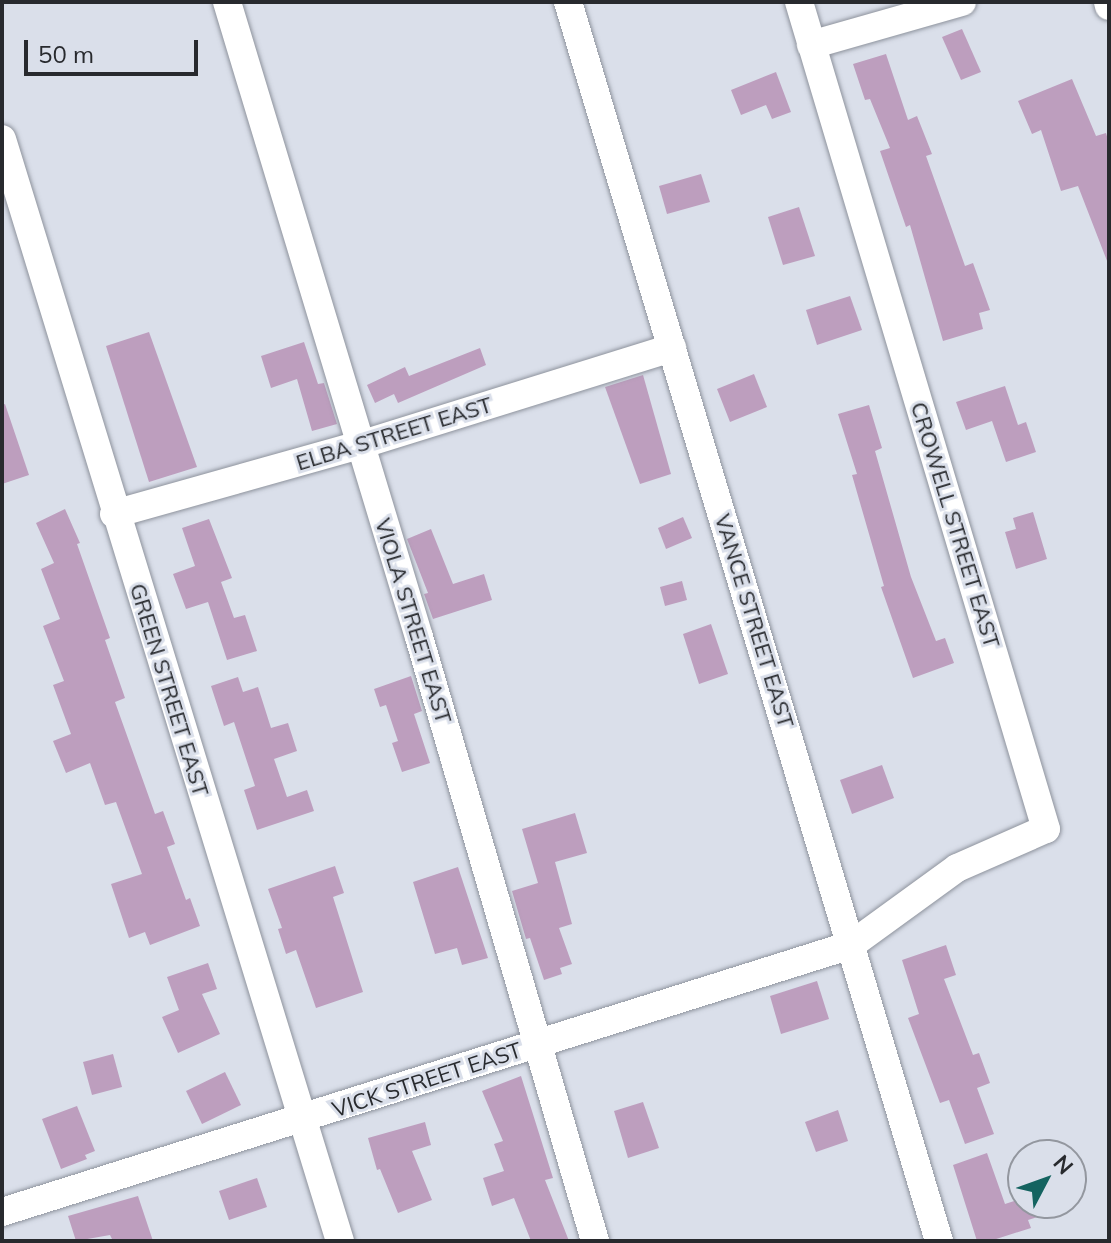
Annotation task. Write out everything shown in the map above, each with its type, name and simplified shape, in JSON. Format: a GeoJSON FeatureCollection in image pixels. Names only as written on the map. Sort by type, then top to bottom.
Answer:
{"type":"FeatureCollection","features":[{"type":"Feature","properties":{"kind":"street","name":"VIOLA STREET EAST"},"geometry":{"type":"LineString","coordinates":[[227,2],[419,637],[595,1241]]}},
{"type":"Feature","properties":{"kind":"street","name":"VANCE STREET EAST"},"geometry":{"type":"LineString","coordinates":[[568,2],[939,1241]]}},
{"type":"Feature","properties":{"kind":"street","name":"CROWELL STREET EAST"},"geometry":{"type":"LineString","coordinates":[[799,2],[1046,829],[957,868],[851,945]]}},
{"type":"Feature","properties":{"kind":"street"},"geometry":{"type":"LineString","coordinates":[[811,45],[962,2]]}},
{"type":"Feature","properties":{"kind":"street","name":"GREEN STREET EAST"},"geometry":{"type":"LineString","coordinates":[[2,139],[114,514],[340,1241]]}},
{"type":"Feature","properties":{"kind":"street","name":"ELBA STREET EAST"},"geometry":{"type":"LineString","coordinates":[[114,514],[360,445],[672,348]]}},
{"type":"Feature","properties":{"kind":"street","name":"VICK STREET EAST"},"geometry":{"type":"LineString","coordinates":[[2,1212],[304,1120],[851,945]]}},
{"type":"Feature","properties":{"kind":"building"},"geometry":{"type":"Polygon","coordinates":[[[962,29],[981,72],[961,80],[942,37],[962,29]]]}},
{"type":"Feature","properties":{"kind":"building"},"geometry":{"type":"Polygon","coordinates":[[[886,54],[908,120],[917,116],[932,154],[926,156],[965,266],[973,263],[990,310],[979,313],[983,329],[943,341],[910,225],[906,227],[880,151],[890,148],[870,99],[865,100],[853,64],[886,54]]]}},
{"type":"Feature","properties":{"kind":"building"},"geometry":{"type":"Polygon","coordinates":[[[776,72],[791,112],[772,119],[766,105],[741,115],[731,90],[776,72]]]}},
{"type":"Feature","properties":{"kind":"building"},"geometry":{"type":"Polygon","coordinates":[[[1072,79],[1096,136],[1106,133],[1109,143],[1109,266],[1078,186],[1061,191],[1041,130],[1032,134],[1018,101],[1072,79]]]}},
{"type":"Feature","properties":{"kind":"building"},"geometry":{"type":"Polygon","coordinates":[[[701,174],[710,202],[667,214],[659,186],[701,174]]]}},
{"type":"Feature","properties":{"kind":"building"},"geometry":{"type":"Polygon","coordinates":[[[799,207],[815,256],[783,265],[768,217],[799,207]]]}},
{"type":"Feature","properties":{"kind":"building"},"geometry":{"type":"Polygon","coordinates":[[[850,296],[862,330],[817,345],[806,310],[850,296]]]}},
{"type":"Feature","properties":{"kind":"building"},"geometry":{"type":"Polygon","coordinates":[[[149,332],[197,467],[149,482],[106,346],[149,332]]]}},
{"type":"Feature","properties":{"kind":"building"},"geometry":{"type":"Polygon","coordinates":[[[304,342],[318,384],[324,383],[337,424],[312,431],[297,379],[271,388],[261,356],[304,342]]]}},
{"type":"Feature","properties":{"kind":"building"},"geometry":{"type":"Polygon","coordinates":[[[480,348],[486,365],[398,403],[394,394],[375,403],[367,385],[405,367],[409,376],[480,348]]]}},
{"type":"Feature","properties":{"kind":"building"},"geometry":{"type":"Polygon","coordinates":[[[754,374],[767,407],[730,422],[717,389],[754,374]]]}},
{"type":"Feature","properties":{"kind":"building"},"geometry":{"type":"Polygon","coordinates":[[[643,375],[671,474],[640,484],[605,387],[643,375]]]}},
{"type":"Feature","properties":{"kind":"building"},"geometry":{"type":"Polygon","coordinates":[[[1005,386],[1018,425],[1026,422],[1036,452],[1006,462],[992,421],[966,430],[956,402],[1005,386]]]}},
{"type":"Feature","properties":{"kind":"building"},"geometry":{"type":"Polygon","coordinates":[[[5,404],[29,475],[2,484],[2,405],[5,404]]]}},
{"type":"Feature","properties":{"kind":"building"},"geometry":{"type":"Polygon","coordinates":[[[869,405],[882,448],[875,451],[911,577],[936,641],[945,638],[954,663],[913,678],[881,587],[884,586],[852,475],[857,474],[838,414],[869,405]]]}},
{"type":"Feature","properties":{"kind":"building"},"geometry":{"type":"Polygon","coordinates":[[[65,509],[80,543],[77,544],[110,638],[105,640],[125,698],[115,702],[155,814],[163,811],[175,844],[167,847],[186,900],[190,898],[200,926],[150,945],[145,932],[129,938],[111,884],[142,874],[116,802],[105,805],[90,763],[66,773],[53,741],[71,734],[53,685],[64,681],[43,626],[60,619],[41,569],[54,563],[36,523],[65,509]]]}},
{"type":"Feature","properties":{"kind":"building"},"geometry":{"type":"Polygon","coordinates":[[[1033,512],[1047,559],[1016,569],[1005,532],[1016,529],[1013,518],[1033,512]]]}},
{"type":"Feature","properties":{"kind":"building"},"geometry":{"type":"Polygon","coordinates":[[[683,517],[692,538],[666,549],[658,528],[683,517]]]}},
{"type":"Feature","properties":{"kind":"building"},"geometry":{"type":"Polygon","coordinates":[[[209,519],[232,578],[221,582],[234,618],[245,615],[257,651],[227,660],[208,602],[186,609],[173,574],[195,566],[182,528],[209,519]]]}},
{"type":"Feature","properties":{"kind":"building"},"geometry":{"type":"Polygon","coordinates":[[[431,529],[453,584],[484,574],[492,600],[433,619],[424,594],[428,593],[407,539],[431,529]]]}},
{"type":"Feature","properties":{"kind":"building"},"geometry":{"type":"Polygon","coordinates":[[[682,581],[687,600],[665,606],[660,587],[682,581]]]}},
{"type":"Feature","properties":{"kind":"building"},"geometry":{"type":"Polygon","coordinates":[[[711,624],[728,674],[699,684],[683,634],[711,624]]]}},
{"type":"Feature","properties":{"kind":"building"},"geometry":{"type":"Polygon","coordinates":[[[411,676],[422,711],[414,714],[430,763],[402,772],[392,743],[398,741],[386,705],[380,707],[374,689],[411,676]]]}},
{"type":"Feature","properties":{"kind":"building"},"geometry":{"type":"Polygon","coordinates":[[[238,677],[243,692],[258,687],[271,728],[288,723],[297,751],[274,759],[287,797],[307,790],[314,811],[257,830],[244,790],[255,786],[234,722],[224,726],[211,686],[238,677]]]}},
{"type":"Feature","properties":{"kind":"building"},"geometry":{"type":"Polygon","coordinates":[[[882,765],[894,798],[852,814],[840,780],[882,765]]]}},
{"type":"Feature","properties":{"kind":"building"},"geometry":{"type":"Polygon","coordinates":[[[575,813],[587,853],[555,862],[572,924],[559,928],[572,964],[560,968],[562,974],[544,980],[530,938],[526,939],[512,891],[538,883],[522,829],[575,813]]]}},
{"type":"Feature","properties":{"kind":"building"},"geometry":{"type":"Polygon","coordinates":[[[335,866],[344,893],[333,897],[363,992],[316,1008],[296,950],[286,954],[278,929],[282,928],[268,889],[335,866]]]}},
{"type":"Feature","properties":{"kind":"building"},"geometry":{"type":"Polygon","coordinates":[[[458,867],[488,958],[462,965],[457,948],[435,954],[413,882],[458,867]]]}},
{"type":"Feature","properties":{"kind":"building"},"geometry":{"type":"Polygon","coordinates":[[[946,945],[956,975],[944,979],[973,1055],[979,1053],[990,1083],[977,1088],[994,1134],[965,1144],[949,1100],[940,1103],[908,1018],[919,1014],[902,960],[946,945]]]}},
{"type":"Feature","properties":{"kind":"building"},"geometry":{"type":"Polygon","coordinates":[[[208,963],[217,989],[202,994],[220,1034],[178,1053],[162,1017],[179,1010],[167,977],[208,963]]]}},
{"type":"Feature","properties":{"kind":"building"},"geometry":{"type":"Polygon","coordinates":[[[817,981],[829,1019],[781,1034],[770,996],[817,981]]]}},
{"type":"Feature","properties":{"kind":"building"},"geometry":{"type":"Polygon","coordinates":[[[113,1054],[122,1087],[92,1095],[83,1062],[113,1054]]]}},
{"type":"Feature","properties":{"kind":"building"},"geometry":{"type":"Polygon","coordinates":[[[225,1072],[241,1105],[202,1124],[186,1091],[225,1072]]]}},
{"type":"Feature","properties":{"kind":"building"},"geometry":{"type":"Polygon","coordinates":[[[521,1076],[553,1178],[545,1180],[569,1241],[531,1241],[514,1198],[492,1206],[483,1178],[504,1171],[494,1144],[503,1141],[482,1091],[521,1076]]]}},
{"type":"Feature","properties":{"kind":"building"},"geometry":{"type":"Polygon","coordinates":[[[643,1102],[659,1148],[628,1158],[614,1111],[643,1102]]]}},
{"type":"Feature","properties":{"kind":"building"},"geometry":{"type":"Polygon","coordinates":[[[77,1106],[95,1151],[85,1155],[87,1159],[61,1169],[42,1119],[77,1106]]]}},
{"type":"Feature","properties":{"kind":"building"},"geometry":{"type":"Polygon","coordinates":[[[838,1110],[848,1141],[816,1152],[805,1122],[838,1110]]]}},
{"type":"Feature","properties":{"kind":"building"},"geometry":{"type":"Polygon","coordinates":[[[425,1122],[431,1145],[412,1151],[432,1200],[398,1213],[380,1169],[377,1170],[368,1138],[425,1122]]]}},
{"type":"Feature","properties":{"kind":"building"},"geometry":{"type":"Polygon","coordinates":[[[987,1153],[1007,1203],[1007,1219],[1031,1219],[1028,1220],[1031,1228],[990,1241],[977,1241],[953,1165],[987,1153]]]}},
{"type":"Feature","properties":{"kind":"building"},"geometry":{"type":"Polygon","coordinates":[[[257,1178],[267,1207],[229,1220],[219,1191],[257,1178]]]}},
{"type":"Feature","properties":{"kind":"building"},"geometry":{"type":"Polygon","coordinates":[[[138,1196],[153,1241],[113,1241],[110,1235],[76,1241],[68,1216],[138,1196]]]}}]}
